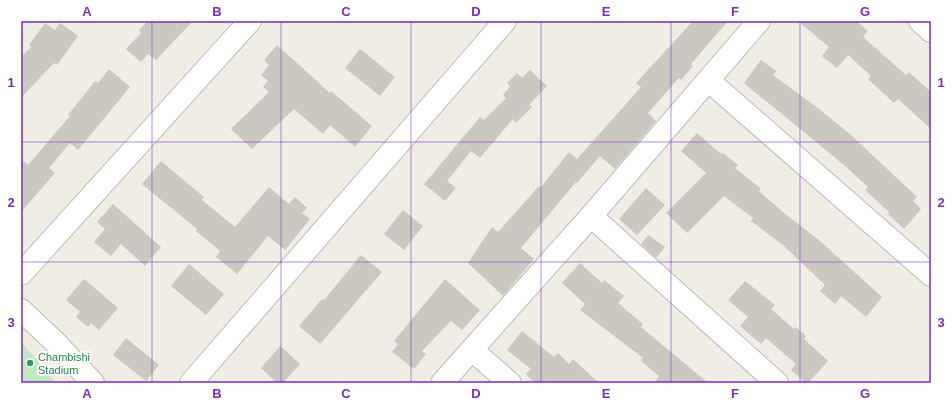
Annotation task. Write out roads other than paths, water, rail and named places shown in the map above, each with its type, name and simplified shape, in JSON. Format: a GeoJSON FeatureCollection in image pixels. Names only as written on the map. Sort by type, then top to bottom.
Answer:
{"type":"FeatureCollection","features":[{"type":"Feature","properties":{"kind":"street"},"geometry":{"type":"LineString","coordinates":[[21,274],[250,21]]}},
{"type":"Feature","properties":{"kind":"street"},"geometry":{"type":"LineString","coordinates":[[190,383],[505,21]]}},
{"type":"Feature","properties":{"kind":"street"},"geometry":{"type":"LineString","coordinates":[[442,383],[591,216],[759,21]]}},
{"type":"Feature","properties":{"kind":"street"},"geometry":{"type":"LineString","coordinates":[[920,21],[931,31]]}},
{"type":"Feature","properties":{"kind":"street"},"geometry":{"type":"LineString","coordinates":[[708,80],[931,276]]}},
{"type":"Feature","properties":{"kind":"street"},"geometry":{"type":"LineString","coordinates":[[591,216],[777,383]]}},
{"type":"Feature","properties":{"kind":"street"},"geometry":{"type":"LineString","coordinates":[[21,310],[56,343],[93,383]]}},
{"type":"Feature","properties":{"kind":"street"},"geometry":{"type":"LineString","coordinates":[[472,350],[510,383]]}},
{"type":"Feature","properties":{"kind":"place","name":"Chambishi Stadium"},"geometry":{"type":"Point","coordinates":[30,363]}}]}
